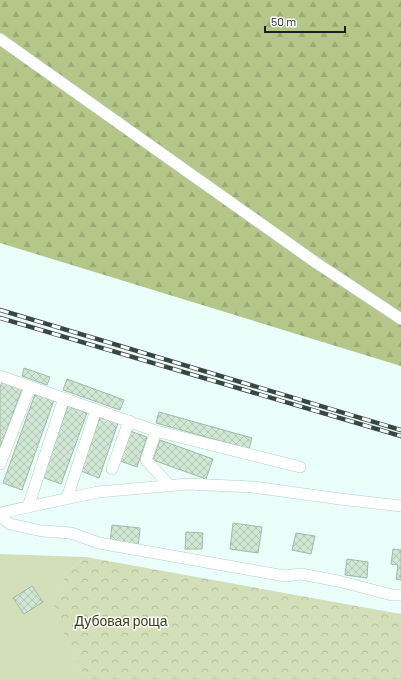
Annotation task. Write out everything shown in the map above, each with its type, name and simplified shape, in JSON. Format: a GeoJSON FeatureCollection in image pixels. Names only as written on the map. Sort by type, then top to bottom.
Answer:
{"type":"FeatureCollection","features":[{"type":"Feature","properties":{"kind":"street"},"geometry":{"type":"LineString","coordinates":[[0,39],[315,262],[401,320]]}},
{"type":"Feature","properties":{"kind":"street"},"geometry":{"type":"LineString","coordinates":[[0,376],[156,431],[300,467]]}},
{"type":"Feature","properties":{"kind":"street"},"geometry":{"type":"LineString","coordinates":[[0,464],[30,387]]}},
{"type":"Feature","properties":{"kind":"street"},"geometry":{"type":"LineString","coordinates":[[28,507],[64,398]]}},
{"type":"Feature","properties":{"kind":"street"},"geometry":{"type":"LineString","coordinates":[[67,498],[96,410]]}},
{"type":"Feature","properties":{"kind":"street"},"geometry":{"type":"LineString","coordinates":[[112,469],[129,421]]}},
{"type":"Feature","properties":{"kind":"street"},"geometry":{"type":"LineString","coordinates":[[156,431],[146,460],[170,486]]}},
{"type":"Feature","properties":{"kind":"street"},"geometry":{"type":"LineString","coordinates":[[0,513],[98,492],[188,484],[253,486],[340,499],[401,506]]}},
{"type":"Feature","properties":{"kind":"street"},"geometry":{"type":"LineString","coordinates":[[0,516],[10,524],[42,530],[71,533],[99,543],[285,576],[300,574],[338,581],[392,595],[401,595]]}},
{"type":"Feature","properties":{"kind":"green space"},"geometry":{"type":"Polygon","coordinates":[[[0,0],[401,0],[401,366],[0,243],[0,0]]]}},
{"type":"Feature","properties":{"kind":"green space"},"geometry":{"type":"Polygon","coordinates":[[[0,554],[86,557],[66,572],[53,611],[86,679],[0,679],[0,554]]]}},
{"type":"Feature","properties":{"kind":"green space","name":"Дубовая роща"},"geometry":{"type":"Polygon","coordinates":[[[86,557],[401,614],[401,679],[86,679],[52,611],[66,572],[86,557]]]}},
{"type":"Feature","properties":{"kind":"building"},"geometry":{"type":"Polygon","coordinates":[[[24,368],[50,377],[47,385],[22,376],[24,368]]]}},
{"type":"Feature","properties":{"kind":"building"},"geometry":{"type":"Polygon","coordinates":[[[67,379],[124,400],[120,410],[63,390],[67,379]]]}},
{"type":"Feature","properties":{"kind":"building"},"geometry":{"type":"Polygon","coordinates":[[[2,382],[22,389],[0,448],[0,387],[2,382]]]}},
{"type":"Feature","properties":{"kind":"building"},"geometry":{"type":"Polygon","coordinates":[[[35,394],[54,400],[22,490],[3,483],[35,394]]]}},
{"type":"Feature","properties":{"kind":"building"},"geometry":{"type":"Polygon","coordinates":[[[68,406],[87,413],[61,484],[42,477],[68,406]]]}},
{"type":"Feature","properties":{"kind":"building"},"geometry":{"type":"Polygon","coordinates":[[[159,412],[252,438],[249,449],[156,423],[159,412]]]}},
{"type":"Feature","properties":{"kind":"building"},"geometry":{"type":"Polygon","coordinates":[[[100,417],[118,423],[99,478],[81,471],[100,417]]]}},
{"type":"Feature","properties":{"kind":"building"},"geometry":{"type":"Polygon","coordinates":[[[130,431],[147,437],[137,467],[120,461],[130,431]]]}},
{"type":"Feature","properties":{"kind":"building"},"geometry":{"type":"Polygon","coordinates":[[[160,440],[213,459],[206,479],[153,460],[160,440]]]}},
{"type":"Feature","properties":{"kind":"building"},"geometry":{"type":"Polygon","coordinates":[[[233,523],[262,527],[258,553],[230,549],[233,523]]]}},
{"type":"Feature","properties":{"kind":"building"},"geometry":{"type":"Polygon","coordinates":[[[112,525],[140,528],[138,547],[110,544],[112,525]]]}},
{"type":"Feature","properties":{"kind":"building"},"geometry":{"type":"Polygon","coordinates":[[[186,532],[203,533],[202,549],[185,549],[186,532]]]}},
{"type":"Feature","properties":{"kind":"building"},"geometry":{"type":"Polygon","coordinates":[[[296,533],[315,536],[311,554],[292,550],[296,533]]]}},
{"type":"Feature","properties":{"kind":"building"},"geometry":{"type":"Polygon","coordinates":[[[393,549],[401,550],[401,580],[396,579],[398,565],[391,564],[393,549]]]}},
{"type":"Feature","properties":{"kind":"building"},"geometry":{"type":"Polygon","coordinates":[[[347,559],[368,562],[367,578],[345,575],[347,559]]]}},
{"type":"Feature","properties":{"kind":"building"},"geometry":{"type":"Polygon","coordinates":[[[32,586],[43,602],[24,614],[13,598],[32,586]]]}},
{"type":"Feature","properties":{"kind":"railway"},"geometry":{"type":"LineString","coordinates":[[0,310],[401,430]]}},
{"type":"Feature","properties":{"kind":"railway"},"geometry":{"type":"LineString","coordinates":[[0,318],[401,436]]}}]}
